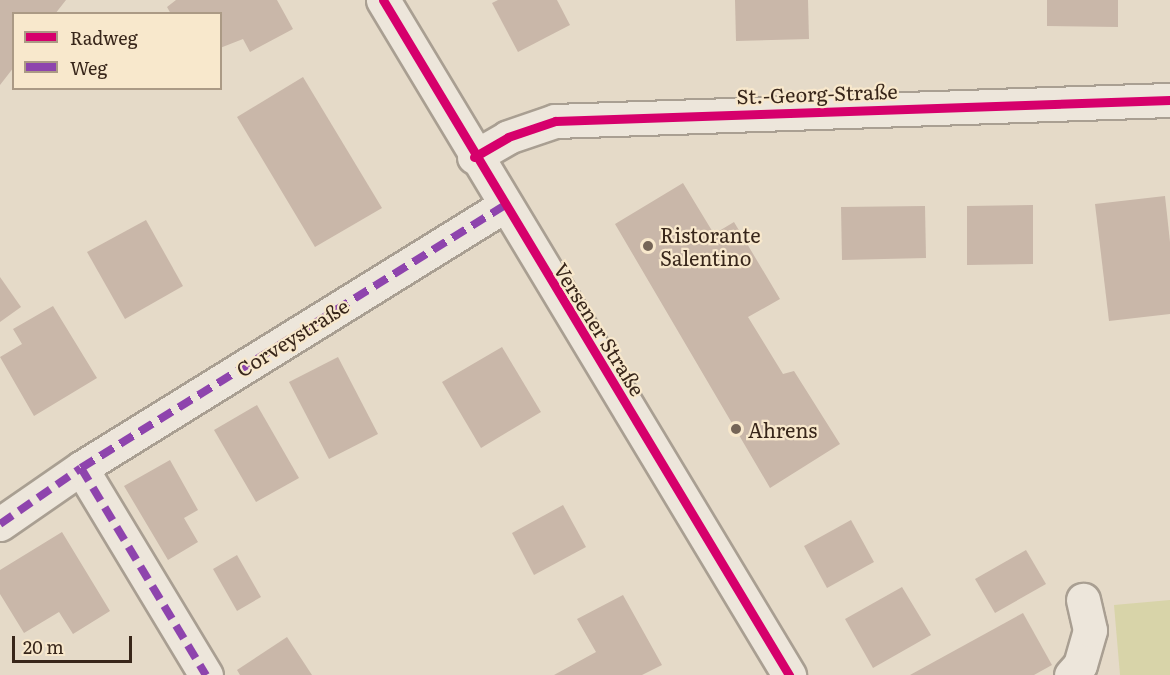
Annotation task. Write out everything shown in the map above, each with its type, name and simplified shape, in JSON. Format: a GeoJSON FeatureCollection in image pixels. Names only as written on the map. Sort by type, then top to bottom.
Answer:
{"type":"FeatureCollection","features":[{"type":"Feature","properties":{"kind":"street","name":"Versener Straße"},"geometry":{"type":"LineString","coordinates":[[383,0],[474,157],[789,675]]}},
{"type":"Feature","properties":{"kind":"street","name":"St.-Georg-Straße"},"geometry":{"type":"LineString","coordinates":[[474,157],[508,137],[555,121],[1170,100]]}},
{"type":"Feature","properties":{"kind":"street","name":"Corveystraße"},"geometry":{"type":"LineString","coordinates":[[0,524],[81,468],[504,206]]}},
{"type":"Feature","properties":{"kind":"street"},"geometry":{"type":"LineString","coordinates":[[81,468],[206,675]]}},
{"type":"Feature","properties":{"kind":"street"},"geometry":{"type":"LineString","coordinates":[[1071,675],[1080,665],[1090,630],[1083,600]]}},
{"type":"Feature","properties":{"kind":"shaded area"},"geometry":{"type":"Polygon","coordinates":[[[1170,600],[1170,675],[1120,675],[1114,605],[1170,600]]]}},
{"type":"Feature","properties":{"kind":"building"},"geometry":{"type":"Polygon","coordinates":[[[0,0],[66,0],[57,12],[12,12],[12,70],[0,85],[0,0]]]}},
{"type":"Feature","properties":{"kind":"building"},"geometry":{"type":"Polygon","coordinates":[[[176,0],[277,0],[293,29],[250,52],[243,39],[222,47],[222,12],[170,12],[167,7],[176,0]]]}},
{"type":"Feature","properties":{"kind":"building"},"geometry":{"type":"Polygon","coordinates":[[[498,0],[557,0],[570,25],[518,52],[492,3],[498,0]]]}},
{"type":"Feature","properties":{"kind":"building"},"geometry":{"type":"Polygon","coordinates":[[[735,0],[808,0],[809,39],[736,41],[735,0]]]}},
{"type":"Feature","properties":{"kind":"building"},"geometry":{"type":"Polygon","coordinates":[[[1047,0],[1118,0],[1118,27],[1047,26],[1047,0]]]}},
{"type":"Feature","properties":{"kind":"building"},"geometry":{"type":"Polygon","coordinates":[[[303,77],[382,208],[315,247],[237,117],[303,77]]]}},
{"type":"Feature","properties":{"kind":"building"},"geometry":{"type":"Polygon","coordinates":[[[683,183],[714,234],[734,222],[780,299],[748,317],[783,374],[794,371],[840,444],[770,488],[615,224],[683,183]]]}},
{"type":"Feature","properties":{"kind":"building"},"geometry":{"type":"Polygon","coordinates":[[[1165,196],[1170,242],[1170,314],[1109,321],[1095,204],[1165,196]]]}},
{"type":"Feature","properties":{"kind":"building"},"geometry":{"type":"Polygon","coordinates":[[[1033,205],[1033,264],[967,265],[967,206],[1033,205]]]}},
{"type":"Feature","properties":{"kind":"building"},"geometry":{"type":"Polygon","coordinates":[[[925,206],[926,258],[842,260],[841,207],[925,206]]]}},
{"type":"Feature","properties":{"kind":"building"},"geometry":{"type":"Polygon","coordinates":[[[146,220],[183,286],[125,319],[87,252],[146,220]]]}},
{"type":"Feature","properties":{"kind":"building"},"geometry":{"type":"Polygon","coordinates":[[[0,277],[21,307],[0,322],[0,277]]]}},
{"type":"Feature","properties":{"kind":"building"},"geometry":{"type":"Polygon","coordinates":[[[53,306],[97,378],[34,416],[0,357],[22,344],[13,329],[53,306]]]}},
{"type":"Feature","properties":{"kind":"building"},"geometry":{"type":"Polygon","coordinates":[[[502,347],[541,412],[481,448],[442,382],[502,347]]]}},
{"type":"Feature","properties":{"kind":"building"},"geometry":{"type":"Polygon","coordinates":[[[338,357],[378,434],[329,459],[289,382],[338,357]]]}},
{"type":"Feature","properties":{"kind":"building"},"geometry":{"type":"Polygon","coordinates":[[[257,405],[299,478],[256,502],[214,430],[257,405]]]}},
{"type":"Feature","properties":{"kind":"building"},"geometry":{"type":"Polygon","coordinates":[[[170,460],[198,510],[184,518],[198,542],[168,560],[124,486],[170,460]]]}},
{"type":"Feature","properties":{"kind":"building"},"geometry":{"type":"Polygon","coordinates":[[[563,505],[586,547],[534,575],[512,533],[563,505]]]}},
{"type":"Feature","properties":{"kind":"building"},"geometry":{"type":"Polygon","coordinates":[[[851,520],[874,562],[827,588],[804,546],[851,520]]]}},
{"type":"Feature","properties":{"kind":"building"},"geometry":{"type":"Polygon","coordinates":[[[62,532],[110,611],[73,634],[59,612],[24,633],[0,594],[0,570],[62,532]]]}},
{"type":"Feature","properties":{"kind":"building"},"geometry":{"type":"Polygon","coordinates":[[[1026,550],[1046,584],[995,613],[975,579],[1026,550]]]}},
{"type":"Feature","properties":{"kind":"building"},"geometry":{"type":"Polygon","coordinates":[[[237,555],[261,597],[237,611],[213,569],[237,555]]]}},
{"type":"Feature","properties":{"kind":"building"},"geometry":{"type":"Polygon","coordinates":[[[902,587],[931,635],[873,668],[845,619],[902,587]]]}},
{"type":"Feature","properties":{"kind":"building"},"geometry":{"type":"Polygon","coordinates":[[[623,595],[662,665],[642,675],[554,675],[596,652],[577,619],[623,595]]]}},
{"type":"Feature","properties":{"kind":"building"},"geometry":{"type":"Polygon","coordinates":[[[1023,613],[1052,665],[1034,675],[910,675],[1023,613]]]}},
{"type":"Feature","properties":{"kind":"building"},"geometry":{"type":"Polygon","coordinates":[[[287,637],[312,675],[240,675],[237,670],[287,637]]]}},
{"type":"Feature","properties":{"kind":"marked path"},"geometry":{"type":"LineString","coordinates":[[0,524],[81,468],[504,206]]}},
{"type":"Feature","properties":{"kind":"marked path"},"geometry":{"type":"LineString","coordinates":[[81,468],[206,675]]}},
{"type":"Feature","properties":{"kind":"cycle path"},"geometry":{"type":"LineString","coordinates":[[383,0],[789,675]]}},
{"type":"Feature","properties":{"kind":"cycle path"},"geometry":{"type":"LineString","coordinates":[[474,157],[508,137],[555,121],[1170,100]]}},
{"type":"Feature","properties":{"kind":"place","name":"Ristorante Salentino"},"geometry":{"type":"Point","coordinates":[648,246]}},
{"type":"Feature","properties":{"kind":"place","name":"Ahrens"},"geometry":{"type":"Point","coordinates":[736,429]}}]}
